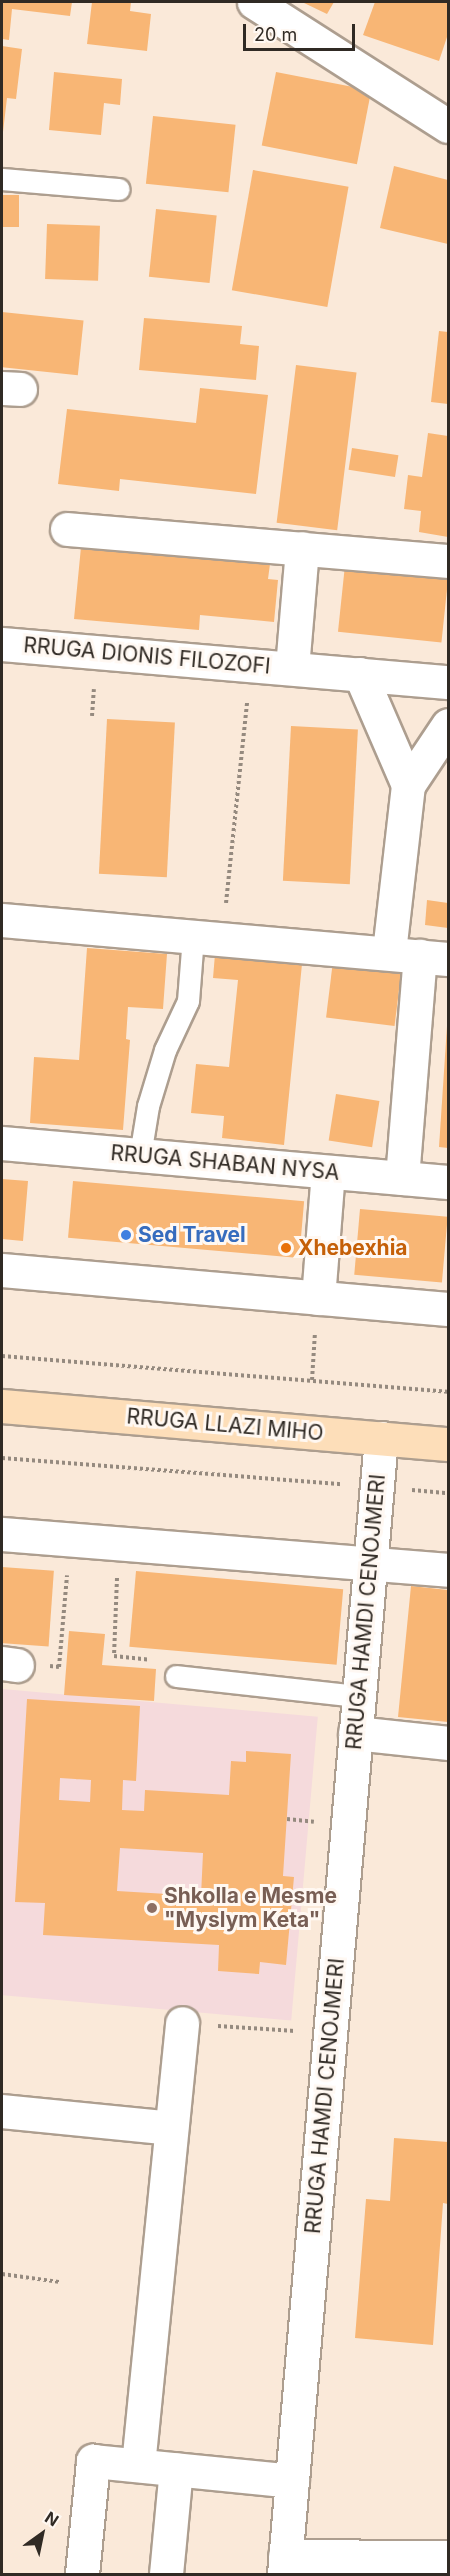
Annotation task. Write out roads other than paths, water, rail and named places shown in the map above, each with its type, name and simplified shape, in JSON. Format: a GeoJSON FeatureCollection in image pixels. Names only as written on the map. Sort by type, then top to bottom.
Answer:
{"type":"FeatureCollection","features":[{"type":"Feature","properties":{"kind":"main road","name":"RRUGA LLAZI MIHO"},"geometry":{"type":"LineString","coordinates":[[2,1406],[448,1444]]}},
{"type":"Feature","properties":{"kind":"street"},"geometry":{"type":"LineString","coordinates":[[255,2],[448,126]]}},
{"type":"Feature","properties":{"kind":"street"},"geometry":{"type":"LineString","coordinates":[[66,529],[448,561]]}},
{"type":"Feature","properties":{"kind":"street","name":"RRUGA DIONIS FILOZOFI"},"geometry":{"type":"LineString","coordinates":[[292,668],[302,548]]}},
{"type":"Feature","properties":{"kind":"street","name":"RRUGA DIONIS FILOZOFI"},"geometry":{"type":"LineString","coordinates":[[2,644],[448,682]]}},
{"type":"Feature","properties":{"kind":"street"},"geometry":{"type":"LineString","coordinates":[[360,674],[408,785],[419,956],[402,1178]]}},
{"type":"Feature","properties":{"kind":"street"},"geometry":{"type":"LineString","coordinates":[[408,785],[448,725]]}},
{"type":"Feature","properties":{"kind":"street"},"geometry":{"type":"LineString","coordinates":[[2,920],[419,956]]}},
{"type":"Feature","properties":{"kind":"street","name":"RRUGA SHABAN NYSA"},"geometry":{"type":"LineString","coordinates":[[2,1143],[448,1182]]}},
{"type":"Feature","properties":{"kind":"street"},"geometry":{"type":"LineString","coordinates":[[318,1298],[328,1172]]}},
{"type":"Feature","properties":{"kind":"street"},"geometry":{"type":"LineString","coordinates":[[2,1270],[448,1309]]}},
{"type":"Feature","properties":{"kind":"street","name":"RRUGA HAMDI CENOJMERI"},"geometry":{"type":"LineString","coordinates":[[284,2565],[381,1438]]}},
{"type":"Feature","properties":{"kind":"street"},"geometry":{"type":"LineString","coordinates":[[2,1534],[448,1570]]}},
{"type":"Feature","properties":{"kind":"street"},"geometry":{"type":"LineString","coordinates":[[356,1733],[448,1743]]}},
{"type":"Feature","properties":{"kind":"street"},"geometry":{"type":"LineString","coordinates":[[138,2465],[182,2023]]}},
{"type":"Feature","properties":{"kind":"street"},"geometry":{"type":"LineString","coordinates":[[2,2110],[171,2128]]}},
{"type":"Feature","properties":{"kind":"street"},"geometry":{"type":"LineString","coordinates":[[82,2574],[93,2460],[292,2481]]}},
{"type":"Feature","properties":{"kind":"street"},"geometry":{"type":"LineString","coordinates":[[166,2574],[176,2469]]}},
{"type":"Feature","properties":{"kind":"street"},"geometry":{"type":"LineString","coordinates":[[284,2565],[410,2565],[448,2557]]}},
{"type":"Feature","properties":{"kind":"lane"},"geometry":{"type":"LineString","coordinates":[[2,179],[119,189]]}},
{"type":"Feature","properties":{"kind":"lane"},"geometry":{"type":"LineString","coordinates":[[140,1155],[148,1106],[165,1050],[188,1001],[207,938]]}},
{"type":"Feature","properties":{"kind":"lane"},"geometry":{"type":"LineString","coordinates":[[176,1676],[358,1695]]}},
{"type":"Feature","properties":{"kind":"place","name":"Sed Travel"},"geometry":{"type":"Point","coordinates":[126,1235]}},
{"type":"Feature","properties":{"kind":"place","name":"Xhebexhia"},"geometry":{"type":"Point","coordinates":[286,1248]}},
{"type":"Feature","properties":{"kind":"place","name":"Shkolla e Mesme \"Myslym Keta\""},"geometry":{"type":"Point","coordinates":[152,1908]}}]}
